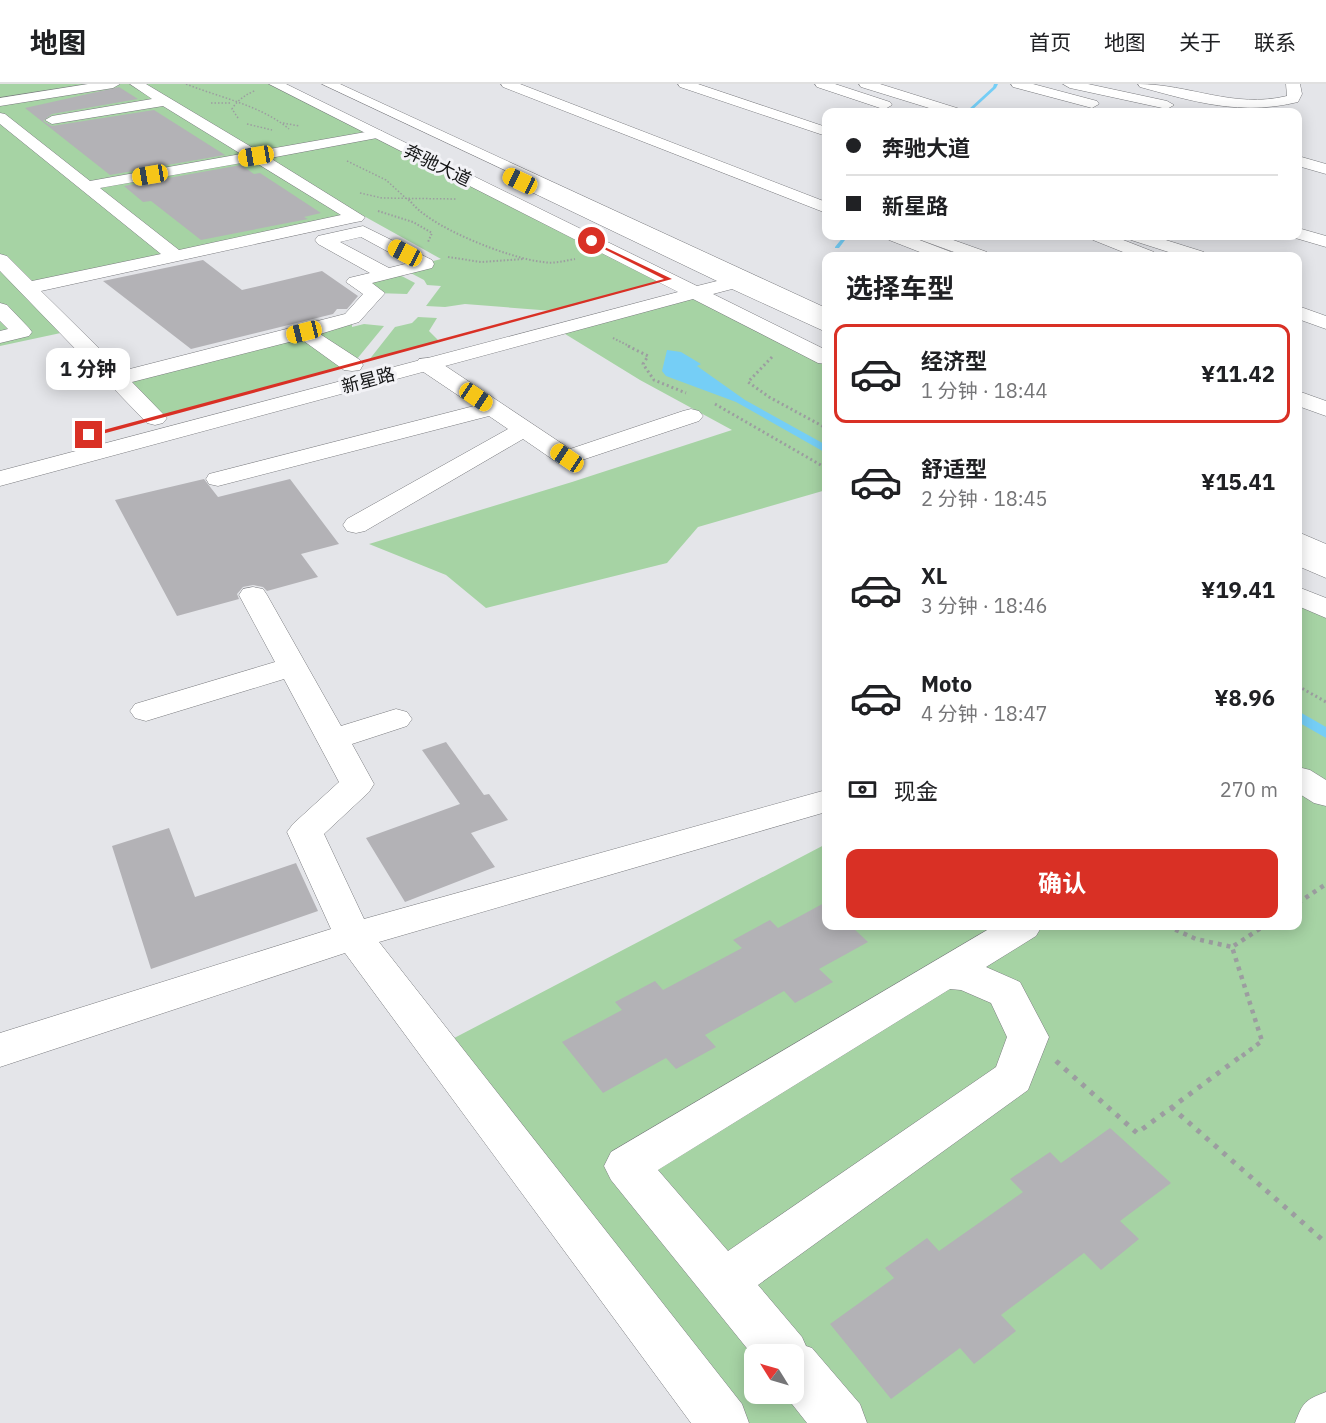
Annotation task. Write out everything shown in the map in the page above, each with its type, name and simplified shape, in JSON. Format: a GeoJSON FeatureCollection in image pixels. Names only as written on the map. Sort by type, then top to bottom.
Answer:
{"type":"FeatureCollection","features":[{"type":"Feature","properties":{"kind":"main road"},"geometry":{"type":"LineString","coordinates":[[0,102],[113,84]]}},
{"type":"Feature","properties":{"kind":"main road"},"geometry":{"type":"LineString","coordinates":[[28,288],[356,217],[137,84]]}},
{"type":"Feature","properties":{"kind":"main road","name":"奔驰大道"},"geometry":{"type":"LineString","coordinates":[[277,84],[822,356]]}},
{"type":"Feature","properties":{"kind":"main road","name":"奔驰大道"},"geometry":{"type":"LineString","coordinates":[[311,84],[750,286],[822,324]]}},
{"type":"Feature","properties":{"kind":"main road"},"geometry":{"type":"LineString","coordinates":[[329,84],[750,286],[822,313]]}},
{"type":"Feature","properties":{"kind":"main road"},"geometry":{"type":"LineString","coordinates":[[508,84],[822,206]]}},
{"type":"Feature","properties":{"kind":"main road"},"geometry":{"type":"LineString","coordinates":[[536,84],[822,194]]}},
{"type":"Feature","properties":{"kind":"main road"},"geometry":{"type":"LineString","coordinates":[[685,84],[822,131]]}},
{"type":"Feature","properties":{"kind":"main road"},"geometry":{"type":"LineString","coordinates":[[700,84],[822,127]]}},
{"type":"Feature","properties":{"kind":"main road"},"geometry":{"type":"LineString","coordinates":[[822,84],[893,108]]}},
{"type":"Feature","properties":{"kind":"main road"},"geometry":{"type":"LineString","coordinates":[[866,84],[942,108]]}},
{"type":"Feature","properties":{"kind":"main road"},"geometry":{"type":"LineString","coordinates":[[1018,84],[1107,108]]}},
{"type":"Feature","properties":{"kind":"main road"},"geometry":{"type":"LineString","coordinates":[[1053,84],[1145,108]]}},
{"type":"Feature","properties":{"kind":"main road"},"geometry":{"type":"LineString","coordinates":[[1070,84],[1174,108]]}},
{"type":"Feature","properties":{"kind":"main road"},"geometry":{"type":"LineString","coordinates":[[1145,84],[1220,102],[1266,104],[1293,99],[1295,94],[1293,84]]}},
{"type":"Feature","properties":{"kind":"main road"},"geometry":{"type":"LineString","coordinates":[[52,120],[165,101]]}},
{"type":"Feature","properties":{"kind":"main road"},"geometry":{"type":"LineString","coordinates":[[0,117],[175,256]]}},
{"type":"Feature","properties":{"kind":"main road"},"geometry":{"type":"LineString","coordinates":[[87,186],[377,134]]}},
{"type":"Feature","properties":{"kind":"main road"},"geometry":{"type":"LineString","coordinates":[[1302,150],[1326,157]]}},
{"type":"Feature","properties":{"kind":"main road"},"geometry":{"type":"LineString","coordinates":[[1302,162],[1326,169]]}},
{"type":"Feature","properties":{"kind":"main road"},"geometry":{"type":"LineString","coordinates":[[1302,216],[1317,221]]}},
{"type":"Feature","properties":{"kind":"main road"},"geometry":{"type":"LineString","coordinates":[[322,224],[343,236]]}},
{"type":"Feature","properties":{"kind":"main road"},"geometry":{"type":"LineString","coordinates":[[118,379],[352,318],[375,293],[356,282],[425,264],[363,231],[324,240],[386,274]]}},
{"type":"Feature","properties":{"kind":"main road"},"geometry":{"type":"LineString","coordinates":[[1302,234],[1326,242]]}},
{"type":"Feature","properties":{"kind":"main road"},"geometry":{"type":"LineString","coordinates":[[905,240],[937,252]]}},
{"type":"Feature","properties":{"kind":"main road"},"geometry":{"type":"LineString","coordinates":[[938,240],[970,252]]}},
{"type":"Feature","properties":{"kind":"main road"},"geometry":{"type":"LineString","coordinates":[[1109,240],[1138,252]]}},
{"type":"Feature","properties":{"kind":"main road"},"geometry":{"type":"LineString","coordinates":[[1149,240],[1186,252]]}},
{"type":"Feature","properties":{"kind":"main road"},"geometry":{"type":"LineString","coordinates":[[0,260],[155,418]]}},
{"type":"Feature","properties":{"kind":"main road","name":"新星路"},"geometry":{"type":"LineString","coordinates":[[0,459],[709,269]]}},
{"type":"Feature","properties":{"kind":"main road","name":"新星路"},"geometry":{"type":"LineString","coordinates":[[0,479],[693,292],[750,286]]}},
{"type":"Feature","properties":{"kind":"main road"},"geometry":{"type":"LineString","coordinates":[[0,309],[22,332],[0,337]]}},
{"type":"Feature","properties":{"kind":"main road"},"geometry":{"type":"LineString","coordinates":[[1302,314],[1326,323]]}},
{"type":"Feature","properties":{"kind":"main road"},"geometry":{"type":"LineString","coordinates":[[304,332],[352,365]]}},
{"type":"Feature","properties":{"kind":"main road"},"geometry":{"type":"LineString","coordinates":[[427,364],[567,458],[691,416]]}},
{"type":"Feature","properties":{"kind":"main road"},"geometry":{"type":"LineString","coordinates":[[1302,382],[1326,391]]}},
{"type":"Feature","properties":{"kind":"main road"},"geometry":{"type":"LineString","coordinates":[[1302,400],[1326,409]]}},
{"type":"Feature","properties":{"kind":"main road"},"geometry":{"type":"LineString","coordinates":[[218,479],[493,408]]}},
{"type":"Feature","properties":{"kind":"main road"},"geometry":{"type":"LineString","coordinates":[[356,525],[524,429]]}},
{"type":"Feature","properties":{"kind":"main road"},"geometry":{"type":"LineString","coordinates":[[1302,542],[1326,554]]}},
{"type":"Feature","properties":{"kind":"main road"},"geometry":{"type":"LineString","coordinates":[[1302,558],[1326,570]]}},
{"type":"Feature","properties":{"kind":"main road"},"geometry":{"type":"LineString","coordinates":[[253,595],[357,784],[305,832],[353,936],[723,1423]]}},
{"type":"Feature","properties":{"kind":"main road"},"geometry":{"type":"LineString","coordinates":[[1302,597],[1326,609]]}},
{"type":"Feature","properties":{"kind":"main road"},"geometry":{"type":"LineString","coordinates":[[146,711],[292,667]]}},
{"type":"Feature","properties":{"kind":"main road"},"geometry":{"type":"LineString","coordinates":[[332,740],[396,719]]}},
{"type":"Feature","properties":{"kind":"main road"},"geometry":{"type":"LineString","coordinates":[[1302,780],[1326,795]]}},
{"type":"Feature","properties":{"kind":"main road"},"geometry":{"type":"LineString","coordinates":[[0,1050],[353,936],[822,802]]}},
{"type":"Feature","properties":{"kind":"main road"},"geometry":{"type":"LineString","coordinates":[[776,1344],[627,1166],[1016,930]]}},
{"type":"Feature","properties":{"kind":"main road"},"geometry":{"type":"LineString","coordinates":[[723,1282],[1013,1078],[1028,1037],[1006,993],[966,975],[944,974]]}},
{"type":"Feature","properties":{"kind":"main road"},"geometry":{"type":"LineString","coordinates":[[804,1378],[841,1423]]}},
{"type":"Feature","properties":{"kind":"main road"},"geometry":{"type":"LineString","coordinates":[[1321,1423],[1326,1418]]}},
{"type":"Feature","properties":{"kind":"path"},"geometry":{"type":"LineString","coordinates":[[186,84],[235,103],[275,117],[291,132],[269,130],[240,121],[232,109],[235,103],[240,97],[277,84]]}},
{"type":"Feature","properties":{"kind":"path"},"geometry":{"type":"LineString","coordinates":[[315,146],[384,178],[408,199],[411,205],[439,225],[476,243],[528,258],[556,263],[611,250]]}},
{"type":"Feature","properties":{"kind":"path"},"geometry":{"type":"LineString","coordinates":[[358,197],[354,192],[382,198],[408,199],[456,199],[498,194]]}},
{"type":"Feature","properties":{"kind":"path"},"geometry":{"type":"LineString","coordinates":[[371,207],[425,227],[432,233],[428,242],[430,249]]}},
{"type":"Feature","properties":{"kind":"path"},"geometry":{"type":"LineString","coordinates":[[425,227],[439,225]]}},
{"type":"Feature","properties":{"kind":"path"},"geometry":{"type":"LineString","coordinates":[[447,257],[481,262],[528,258]]}},
{"type":"Feature","properties":{"kind":"path"},"geometry":{"type":"LineString","coordinates":[[789,339],[748,382],[769,397],[822,426]]}},
{"type":"Feature","properties":{"kind":"path"},"geometry":{"type":"LineString","coordinates":[[1302,688],[1326,702]]}},
{"type":"Feature","properties":{"kind":"path"},"geometry":{"type":"LineString","coordinates":[[1302,900],[1326,884]]}},
{"type":"Feature","properties":{"kind":"path"},"geometry":{"type":"LineString","coordinates":[[1176,930],[1196,939],[1232,947],[1258,930]]}},
{"type":"Feature","properties":{"kind":"path"},"geometry":{"type":"LineString","coordinates":[[1028,1037],[1137,1133],[1262,1041],[1232,947]]}},
{"type":"Feature","properties":{"kind":"path"},"geometry":{"type":"LineString","coordinates":[[1171,1107],[1326,1243]]}},
{"type":"Feature","properties":{"kind":"green space"},"geometry":{"type":"Polygon","coordinates":[[[0,84],[276,84],[669,279],[553,311],[465,304],[445,307],[426,306],[441,286],[427,285],[424,280],[403,269],[441,259],[362,215],[28,288],[70,331],[0,346],[0,84]]]}},
{"type":"Feature","properties":{"kind":"green space"},"geometry":{"type":"Polygon","coordinates":[[[394,272],[415,283],[407,294],[375,293],[356,282],[394,272]]]}},
{"type":"Feature","properties":{"kind":"green space"},"geometry":{"type":"Polygon","coordinates":[[[693,292],[822,356],[822,491],[698,527],[667,563],[486,608],[446,575],[369,544],[732,430],[640,380],[557,329],[693,292]]]}},
{"type":"Feature","properties":{"kind":"green space"},"geometry":{"type":"Polygon","coordinates":[[[418,317],[437,318],[429,331],[439,341],[369,360],[395,327],[412,323],[418,317]]]}},
{"type":"Feature","properties":{"kind":"green space"},"geometry":{"type":"Polygon","coordinates":[[[352,318],[352,327],[364,324],[384,326],[352,365],[155,418],[118,379],[352,318]]]}},
{"type":"Feature","properties":{"kind":"green space"},"geometry":{"type":"Polygon","coordinates":[[[1302,597],[1326,609],[1326,1423],[723,1423],[437,1047],[822,846],[822,930],[1302,930],[1302,597]]]}},
{"type":"Feature","properties":{"kind":"water"},"geometry":{"type":"Polygon","coordinates":[[[667,350],[681,352],[701,364],[697,366],[745,400],[822,443],[822,451],[736,402],[666,376],[662,371],[667,350]]]}},
{"type":"Feature","properties":{"kind":"water"},"geometry":{"type":"Polygon","coordinates":[[[1302,713],[1326,727],[1326,738],[1302,724],[1302,713]]]}},
{"type":"Feature","properties":{"kind":"building"},"geometry":{"type":"Polygon","coordinates":[[[119,87],[138,99],[52,114],[43,121],[52,126],[154,110],[225,155],[110,175],[25,108],[119,87]]]}},
{"type":"Feature","properties":{"kind":"building"},"geometry":{"type":"Polygon","coordinates":[[[241,165],[254,174],[260,173],[321,213],[304,217],[308,219],[201,240],[151,201],[143,202],[124,186],[241,165]]]}},
{"type":"Feature","properties":{"kind":"building"},"geometry":{"type":"Polygon","coordinates":[[[203,260],[242,290],[322,271],[358,296],[347,309],[337,309],[333,314],[191,349],[103,281],[203,260]]]}},
{"type":"Feature","properties":{"kind":"building"},"geometry":{"type":"Polygon","coordinates":[[[204,479],[218,497],[290,479],[339,544],[301,554],[318,577],[267,591],[263,587],[253,585],[243,587],[237,594],[239,599],[177,616],[115,500],[204,479]]]}},
{"type":"Feature","properties":{"kind":"building"},"geometry":{"type":"Polygon","coordinates":[[[446,742],[484,795],[489,794],[508,820],[471,833],[495,867],[405,902],[366,838],[460,804],[422,750],[446,742]]]}},
{"type":"Feature","properties":{"kind":"building"},"geometry":{"type":"Polygon","coordinates":[[[169,828],[195,897],[296,863],[318,911],[151,969],[112,846],[169,828]]]}},
{"type":"Feature","properties":{"kind":"building"},"geometry":{"type":"Polygon","coordinates":[[[822,904],[822,930],[855,930],[868,942],[819,969],[833,982],[795,1003],[784,991],[705,1035],[716,1047],[676,1069],[666,1058],[603,1093],[562,1042],[622,1010],[615,1002],[655,981],[663,990],[742,948],[733,940],[770,920],[778,928],[822,904]]]}},
{"type":"Feature","properties":{"kind":"building"},"geometry":{"type":"Polygon","coordinates":[[[1110,1128],[1171,1183],[1120,1221],[1139,1239],[1101,1270],[1084,1253],[1001,1315],[1016,1331],[974,1364],[960,1348],[891,1399],[830,1324],[894,1278],[885,1268],[927,1238],[939,1251],[1023,1192],[1010,1179],[1050,1152],[1061,1163],[1110,1128]]]}},
{"type":"Feature","properties":{"kind":"waterway"},"geometry":{"type":"LineString","coordinates":[[972,108],[996,84]]}},
{"type":"Feature","properties":{"kind":"waterway"},"geometry":{"type":"LineString","coordinates":[[837,247],[843,240]]}},
{"type":"Feature","properties":{"kind":"route"},"geometry":{"type":"LineString","coordinates":[[89,435],[669,279],[592,241]]}}]}
